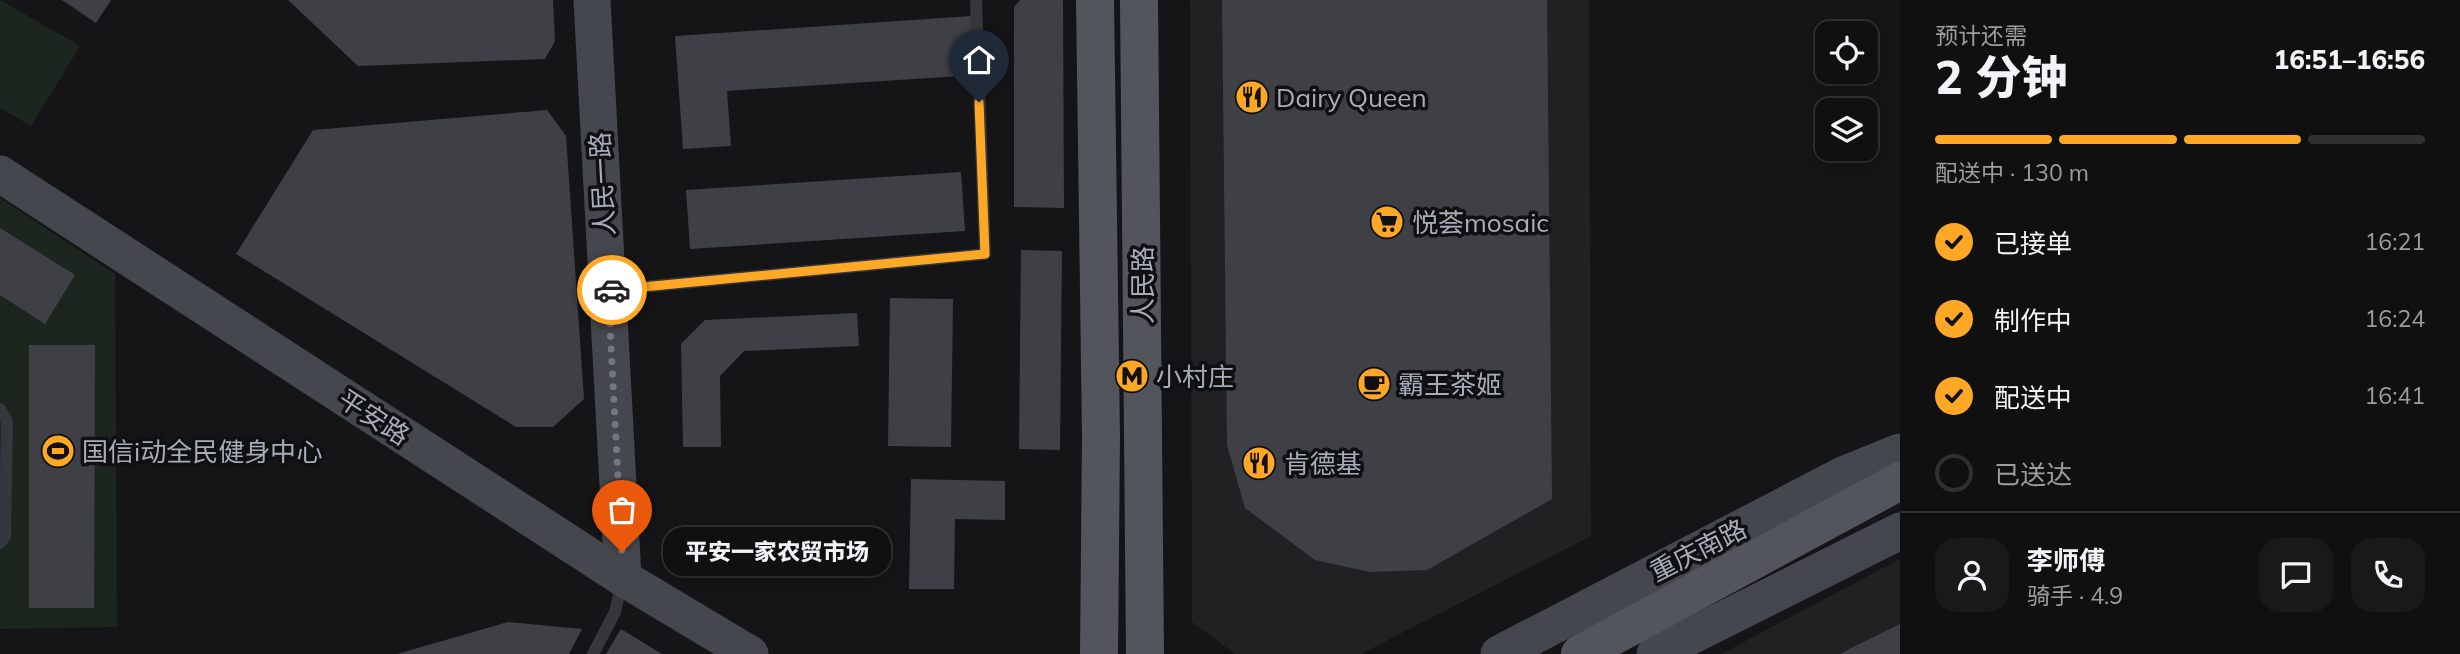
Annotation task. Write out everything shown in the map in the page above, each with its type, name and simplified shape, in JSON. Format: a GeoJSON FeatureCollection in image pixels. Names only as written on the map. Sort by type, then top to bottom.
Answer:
{"type":"FeatureCollection","features":[{"type":"Feature","properties":{"kind":"main road","name":"人民路"},"geometry":{"type":"LineString","coordinates":[[1095,0],[1101,437],[1099,654]]}},
{"type":"Feature","properties":{"kind":"main road","name":"人民路"},"geometry":{"type":"LineString","coordinates":[[1139,0],[1146,654]]}},
{"type":"Feature","properties":{"kind":"main road","name":"重庆南路"},"geometry":{"type":"LineString","coordinates":[[1580,654],[1899,475]]}},
{"type":"Feature","properties":{"kind":"street","name":"人民一路"},"geometry":{"type":"LineString","coordinates":[[592,0],[623,578]]}},
{"type":"Feature","properties":{"kind":"street","name":"平安路"},"geometry":{"type":"LineString","coordinates":[[0,174],[623,578],[750,654]]}},
{"type":"Feature","properties":{"kind":"street","name":"重庆南路"},"geometry":{"type":"LineString","coordinates":[[1499,654],[1843,475],[1899,475]]}},
{"type":"Feature","properties":{"kind":"street"},"geometry":{"type":"LineString","coordinates":[[1655,654],[1900,531]]}},
{"type":"Feature","properties":{"kind":"lane"},"geometry":{"type":"LineString","coordinates":[[608,290],[985,254],[976,0]]}},
{"type":"Feature","properties":{"kind":"lane"},"geometry":{"type":"LineString","coordinates":[[0,409],[7,421],[5,536],[0,543]]}},
{"type":"Feature","properties":{"kind":"lane"},"geometry":{"type":"LineString","coordinates":[[593,654],[615,612],[623,578]]}},
{"type":"Feature","properties":{"kind":"shaded area"},"geometry":{"type":"Polygon","coordinates":[[[0,0],[80,46],[31,126],[0,108],[0,0]]]}},
{"type":"Feature","properties":{"kind":"shaded area","name":"悦荟mosaic"},"geometry":{"type":"Polygon","coordinates":[[[1190,0],[1589,0],[1591,536],[1361,654],[1235,654],[1192,622],[1190,0]]]}},
{"type":"Feature","properties":{"kind":"shaded area","name":"国信i动全民健身中心"},"geometry":{"type":"Polygon","coordinates":[[[0,198],[115,274],[117,627],[0,629],[0,198]]]}},
{"type":"Feature","properties":{"kind":"shaded area"},"geometry":{"type":"Polygon","coordinates":[[[1900,559],[1900,654],[1721,654],[1900,559]]]}},
{"type":"Feature","properties":{"kind":"building"},"geometry":{"type":"Polygon","coordinates":[[[62,0],[111,0],[96,23],[62,0]]]}},
{"type":"Feature","properties":{"kind":"building"},"geometry":{"type":"Polygon","coordinates":[[[288,0],[553,0],[555,41],[545,59],[358,66],[288,0]]]}},
{"type":"Feature","properties":{"kind":"building"},"geometry":{"type":"Polygon","coordinates":[[[1020,0],[1063,0],[1064,208],[1014,207],[1014,7],[1020,0]]]}},
{"type":"Feature","properties":{"kind":"building","name":"悦荟mosaic"},"geometry":{"type":"Polygon","coordinates":[[[1222,0],[1547,0],[1552,499],[1427,570],[1370,572],[1315,560],[1245,508],[1227,445],[1222,0]]]}},
{"type":"Feature","properties":{"kind":"building"},"geometry":{"type":"Polygon","coordinates":[[[972,16],[976,75],[727,91],[731,146],[683,149],[675,36],[972,16]]]}},
{"type":"Feature","properties":{"kind":"building"},"geometry":{"type":"Polygon","coordinates":[[[547,110],[566,136],[584,399],[553,427],[516,427],[236,254],[313,130],[547,110]]]}},
{"type":"Feature","properties":{"kind":"building"},"geometry":{"type":"Polygon","coordinates":[[[961,172],[965,231],[690,249],[686,190],[961,172]]]}},
{"type":"Feature","properties":{"kind":"building"},"geometry":{"type":"Polygon","coordinates":[[[0,228],[75,275],[45,324],[0,295],[0,228]]]}},
{"type":"Feature","properties":{"kind":"building"},"geometry":{"type":"Polygon","coordinates":[[[1021,250],[1062,251],[1060,450],[1019,449],[1021,250]]]}},
{"type":"Feature","properties":{"kind":"building"},"geometry":{"type":"Polygon","coordinates":[[[890,298],[953,299],[951,447],[888,446],[890,298]]]}},
{"type":"Feature","properties":{"kind":"building"},"geometry":{"type":"Polygon","coordinates":[[[857,313],[859,346],[744,351],[720,376],[721,447],[683,447],[681,344],[705,320],[857,313]]]}},
{"type":"Feature","properties":{"kind":"building"},"geometry":{"type":"Polygon","coordinates":[[[29,345],[95,345],[94,608],[29,608],[29,345]]]}},
{"type":"Feature","properties":{"kind":"building"},"geometry":{"type":"Polygon","coordinates":[[[911,479],[1005,481],[1005,520],[955,519],[954,589],[909,589],[911,479]]]}},
{"type":"Feature","properties":{"kind":"building"},"geometry":{"type":"Polygon","coordinates":[[[508,622],[582,629],[569,654],[397,654],[508,622]]]}},
{"type":"Feature","properties":{"kind":"building"},"geometry":{"type":"Polygon","coordinates":[[[1900,624],[1900,654],[1840,654],[1853,647],[1900,624]]]}},
{"type":"Feature","properties":{"kind":"building"},"geometry":{"type":"Polygon","coordinates":[[[621,629],[662,654],[606,654],[621,629]]]}},
{"type":"Feature","properties":{"kind":"way so far"},"geometry":{"type":"LineString","coordinates":[[612,290],[608,290],[622,552]]}},
{"type":"Feature","properties":{"kind":"place","name":"Dairy Queen"},"geometry":{"type":"Point","coordinates":[1252,97]}},
{"type":"Feature","properties":{"kind":"place","name":"悦荟mosaic"},"geometry":{"type":"Point","coordinates":[1387,222]}},
{"type":"Feature","properties":{"kind":"place","name":"小村庄"},"geometry":{"type":"Point","coordinates":[1132,376]}},
{"type":"Feature","properties":{"kind":"place","name":"霸王茶姬"},"geometry":{"type":"Point","coordinates":[1374,384]}},
{"type":"Feature","properties":{"kind":"place","name":"国信i动全民健身中心"},"geometry":{"type":"Point","coordinates":[58,451]}},
{"type":"Feature","properties":{"kind":"place","name":"肯德基"},"geometry":{"type":"Point","coordinates":[1259,463]}},
{"type":"Feature","properties":{"kind":"place","name":"平安一家农贸市场"},"geometry":{"type":"Point","coordinates":[622,552]}},
{"type":"Feature","properties":{"kind":"route"},"geometry":{"type":"LineString","coordinates":[[612,290],[985,254],[979,102]]}}]}
